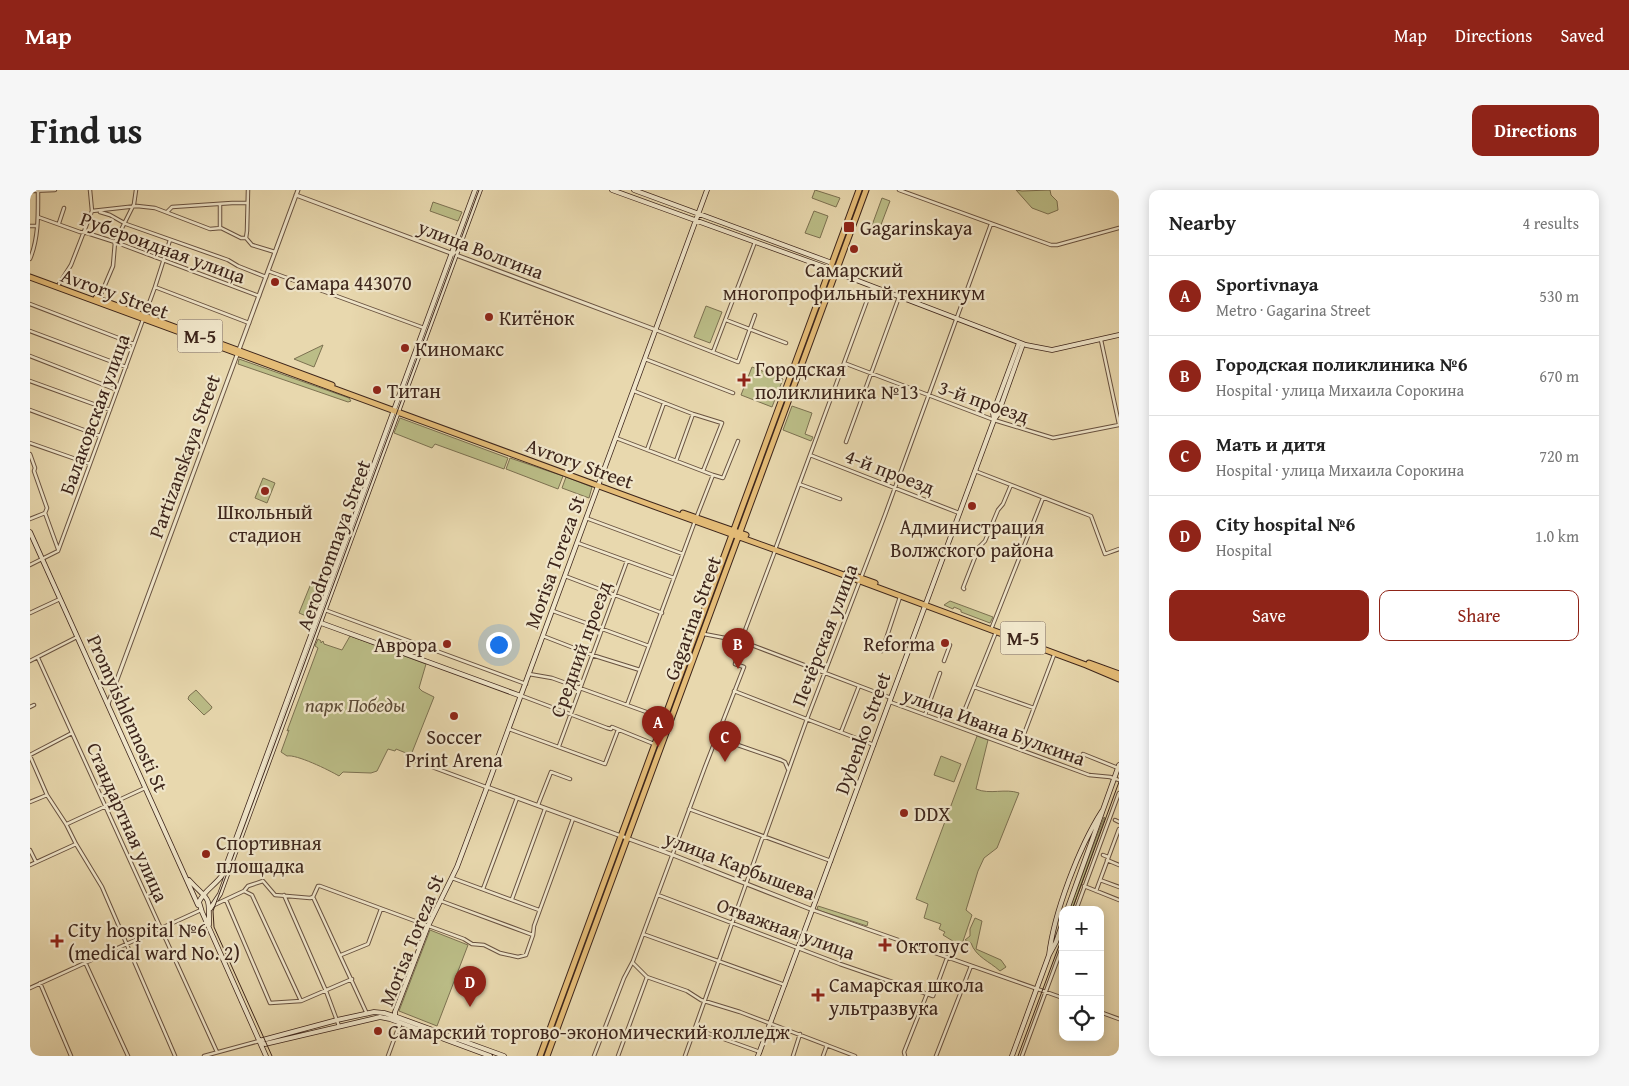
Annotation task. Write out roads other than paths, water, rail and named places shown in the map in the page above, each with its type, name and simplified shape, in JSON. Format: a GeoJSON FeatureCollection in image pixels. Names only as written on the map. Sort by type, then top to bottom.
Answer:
{"type":"FeatureCollection","features":[{"type":"Feature","properties":{"kind":"main road","name":"Aerodromnaya Street"},"geometry":{"type":"LineString","coordinates":[[454,255],[475,190]]}},
{"type":"Feature","properties":{"kind":"main road","name":"Aerodromnaya Street"},"geometry":{"type":"LineString","coordinates":[[200,908],[204,894],[218,882],[224,870],[426,329],[480,190]]}},
{"type":"Feature","properties":{"kind":"main road"},"geometry":{"type":"LineString","coordinates":[[612,190],[830,270],[1021,344],[1052,350],[1119,335]]}},
{"type":"Feature","properties":{"kind":"main road"},"geometry":{"type":"LineString","coordinates":[[634,190],[832,263],[835,272]]}},
{"type":"Feature","properties":{"kind":"main road","name":"Morisa Toreza St"},"geometry":{"type":"LineString","coordinates":[[400,1022],[394,1014],[428,926],[452,878],[487,787],[707,190]]}},
{"type":"Feature","properties":{"kind":"main road","name":"Gagarina Street"},"geometry":{"type":"LineString","coordinates":[[624,837],[655,744],[703,633],[736,534],[859,190]]}},
{"type":"Feature","properties":{"kind":"main road","name":"Gagarina Street"},"geometry":{"type":"LineString","coordinates":[[544,1055],[736,534],[866,190]]}},
{"type":"Feature","properties":{"kind":"main road"},"geometry":{"type":"LineString","coordinates":[[760,244],[763,237]]}},
{"type":"Feature","properties":{"kind":"main road","name":"Avrory Street"},"geometry":{"type":"LineString","coordinates":[[30,276],[59,284],[144,317]]}},
{"type":"Feature","properties":{"kind":"main road","name":"Avrory Street"},"geometry":{"type":"LineString","coordinates":[[30,276],[599,485],[736,534],[777,546],[926,604],[1119,674]]}},
{"type":"Feature","properties":{"kind":"main road","name":"Dybenko Street"},"geometry":{"type":"LineString","coordinates":[[759,1054],[1021,344]]}},
{"type":"Feature","properties":{"kind":"main road","name":"Aerodromnaya Street"},"geometry":{"type":"LineString","coordinates":[[210,909],[220,894],[321,623],[396,410]]}},
{"type":"Feature","properties":{"kind":"main road","name":"Promyishlennosti St"},"geometry":{"type":"LineString","coordinates":[[30,532],[265,1054]]}},
{"type":"Feature","properties":{"kind":"main road","name":"Avrory Street"},"geometry":{"type":"LineString","coordinates":[[860,579],[900,596],[926,604]]}},
{"type":"Feature","properties":{"kind":"main road"},"geometry":{"type":"LineString","coordinates":[[321,623],[521,696]]}},
{"type":"Feature","properties":{"kind":"main road","name":"Avrory Street"},"geometry":{"type":"LineString","coordinates":[[994,629],[1119,679]]}},
{"type":"Feature","properties":{"kind":"main road"},"geometry":{"type":"LineString","coordinates":[[1068,906],[1102,811],[1117,779],[1118,766]]}},
{"type":"Feature","properties":{"kind":"main road"},"geometry":{"type":"LineString","coordinates":[[1049,955],[1063,899],[1094,823],[1102,811]]}},
{"type":"Feature","properties":{"kind":"main road"},"geometry":{"type":"LineString","coordinates":[[1076,864],[1081,863],[1083,867]]}},
{"type":"Feature","properties":{"kind":"main road"},"geometry":{"type":"LineString","coordinates":[[185,875],[208,900]]}},
{"type":"Feature","properties":{"kind":"main road"},"geometry":{"type":"LineString","coordinates":[[208,900],[202,898],[200,908],[206,913],[210,909]]}},
{"type":"Feature","properties":{"kind":"main road"},"geometry":{"type":"LineString","coordinates":[[1063,899],[1066,904],[1070,902]]}},
{"type":"Feature","properties":{"kind":"main road","name":"Promyishlennosti St"},"geometry":{"type":"LineString","coordinates":[[208,900],[210,909],[209,927]]}},
{"type":"Feature","properties":{"kind":"main road"},"geometry":{"type":"LineString","coordinates":[[1012,1056],[1049,955],[1059,933]]}},
{"type":"Feature","properties":{"kind":"main road"},"geometry":{"type":"LineString","coordinates":[[259,1041],[367,1014],[380,1012],[394,1014]]}},
{"type":"Feature","properties":{"kind":"main road"},"geometry":{"type":"LineString","coordinates":[[389,1018],[394,1014]]}},
{"type":"Feature","properties":{"kind":"main road"},"geometry":{"type":"LineString","coordinates":[[259,1041],[267,1044],[373,1017],[389,1018],[504,1056]]}},
{"type":"Feature","properties":{"kind":"main road"},"geometry":{"type":"LineString","coordinates":[[317,1025],[319,1031]]}},
{"type":"Feature","properties":{"kind":"main road"},"geometry":{"type":"LineString","coordinates":[[265,1054],[267,1044]]}},
{"type":"Feature","properties":{"kind":"main road"},"geometry":{"type":"LineString","coordinates":[[467,1045],[490,1056]]}},
{"type":"Feature","properties":{"kind":"street"},"geometry":{"type":"LineString","coordinates":[[30,259],[38,218],[38,190]]}},
{"type":"Feature","properties":{"kind":"street"},"geometry":{"type":"LineString","coordinates":[[30,191],[55,190]]}},
{"type":"Feature","properties":{"kind":"street"},"geometry":{"type":"LineString","coordinates":[[59,284],[71,265],[92,212],[90,190]]}},
{"type":"Feature","properties":{"kind":"street"},"geometry":{"type":"LineString","coordinates":[[99,299],[113,266],[115,242],[135,201],[136,190]]}},
{"type":"Feature","properties":{"kind":"street"},"geometry":{"type":"LineString","coordinates":[[246,238],[248,190]]}},
{"type":"Feature","properties":{"kind":"street","name":"улица Волгина"},"geometry":{"type":"LineString","coordinates":[[292,190],[454,255],[656,330]]}},
{"type":"Feature","properties":{"kind":"street"},"geometry":{"type":"LineString","coordinates":[[899,190],[1051,245],[1058,245],[1119,228]]}},
{"type":"Feature","properties":{"kind":"street","name":"Partizanskaya Street"},"geometry":{"type":"LineString","coordinates":[[108,704],[297,193]]}},
{"type":"Feature","properties":{"kind":"street"},"geometry":{"type":"LineString","coordinates":[[167,212],[172,206],[247,203]]}},
{"type":"Feature","properties":{"kind":"street"},"geometry":{"type":"LineString","coordinates":[[220,204],[220,228]]}},
{"type":"Feature","properties":{"kind":"street"},"geometry":{"type":"LineString","coordinates":[[92,212],[132,207],[155,208],[210,229],[220,228],[241,238],[246,238],[252,245],[275,252]]}},
{"type":"Feature","properties":{"kind":"street","name":"Рубероидная улица"},"geometry":{"type":"LineString","coordinates":[[59,224],[64,208]]}},
{"type":"Feature","properties":{"kind":"street"},"geometry":{"type":"LineString","coordinates":[[100,212],[170,240],[228,260],[266,277]]}},
{"type":"Feature","properties":{"kind":"street","name":"Рубероидная улица"},"geometry":{"type":"LineString","coordinates":[[38,218],[115,242],[259,296]]}},
{"type":"Feature","properties":{"kind":"street","name":"Печёрская улица"},"geometry":{"type":"LineString","coordinates":[[685,1056],[762,839],[765,836],[991,224]]}},
{"type":"Feature","properties":{"kind":"street"},"geometry":{"type":"LineString","coordinates":[[30,226],[37,226]]}},
{"type":"Feature","properties":{"kind":"street","name":"Балаковская улица"},"geometry":{"type":"LineString","coordinates":[[58,551],[155,287],[162,260],[170,240]]}},
{"type":"Feature","properties":{"kind":"street"},"geometry":{"type":"LineString","coordinates":[[713,352],[755,242]]}},
{"type":"Feature","properties":{"kind":"street"},"geometry":{"type":"LineString","coordinates":[[268,271],[426,329]]}},
{"type":"Feature","properties":{"kind":"street"},"geometry":{"type":"LineString","coordinates":[[155,287],[249,323]]}},
{"type":"Feature","properties":{"kind":"street"},"geometry":{"type":"LineString","coordinates":[[594,1056],[624,978],[632,963],[714,742],[744,667],[735,664],[740,642],[872,287]]}},
{"type":"Feature","properties":{"kind":"street"},"geometry":{"type":"LineString","coordinates":[[846,442],[899,297]]}},
{"type":"Feature","properties":{"kind":"street"},"geometry":{"type":"LineString","coordinates":[[30,304],[134,344]]}},
{"type":"Feature","properties":{"kind":"street"},"geometry":{"type":"LineString","coordinates":[[656,330],[738,362],[755,315]]}},
{"type":"Feature","properties":{"kind":"street"},"geometry":{"type":"LineString","coordinates":[[726,320],[786,343]]}},
{"type":"Feature","properties":{"kind":"street"},"geometry":{"type":"LineString","coordinates":[[30,331],[126,366]]}},
{"type":"Feature","properties":{"kind":"street"},"geometry":{"type":"LineString","coordinates":[[1100,340],[1119,423]]}},
{"type":"Feature","properties":{"kind":"street"},"geometry":{"type":"LineString","coordinates":[[30,356],[117,390]]}},
{"type":"Feature","properties":{"kind":"street"},"geometry":{"type":"LineString","coordinates":[[645,360],[733,393]]}},
{"type":"Feature","properties":{"kind":"street","name":"3-й проезд"},"geometry":{"type":"LineString","coordinates":[[844,363],[928,395],[1053,438],[1119,423]]}},
{"type":"Feature","properties":{"kind":"street"},"geometry":{"type":"LineString","coordinates":[[30,381],[110,410]]}},
{"type":"Feature","properties":{"kind":"street"},"geometry":{"type":"LineString","coordinates":[[633,391],[692,414],[722,423],[703,471]]}},
{"type":"Feature","properties":{"kind":"street"},"geometry":{"type":"LineString","coordinates":[[647,450],[664,403]]}},
{"type":"Feature","properties":{"kind":"street"},"geometry":{"type":"LineString","coordinates":[[30,410],[100,436]]}},
{"type":"Feature","properties":{"kind":"street"},"geometry":{"type":"LineString","coordinates":[[676,461],[692,414]]}},
{"type":"Feature","properties":{"kind":"street"},"geometry":{"type":"LineString","coordinates":[[616,438],[724,478],[738,441]]}},
{"type":"Feature","properties":{"kind":"street"},"geometry":{"type":"LineString","coordinates":[[30,442],[90,464]]}},
{"type":"Feature","properties":{"kind":"street"},"geometry":{"type":"LineString","coordinates":[[30,454],[47,508],[45,513],[58,551],[30,565]]}},
{"type":"Feature","properties":{"kind":"street","name":"4-й проезд"},"geometry":{"type":"LineString","coordinates":[[810,455],[959,513]]}},
{"type":"Feature","properties":{"kind":"street"},"geometry":{"type":"LineString","coordinates":[[30,473],[34,471]]}},
{"type":"Feature","properties":{"kind":"street"},"geometry":{"type":"LineString","coordinates":[[975,471],[1091,516],[1105,554],[1119,549]]}},
{"type":"Feature","properties":{"kind":"street"},"geometry":{"type":"LineString","coordinates":[[627,705],[713,475]]}},
{"type":"Feature","properties":{"kind":"street"},"geometry":{"type":"LineString","coordinates":[[799,484],[840,499]]}},
{"type":"Feature","properties":{"kind":"street"},"geometry":{"type":"LineString","coordinates":[[964,589],[979,547],[985,541],[1011,485]]}},
{"type":"Feature","properties":{"kind":"street"},"geometry":{"type":"LineString","coordinates":[[961,720],[1043,498]]}},
{"type":"Feature","properties":{"kind":"street"},"geometry":{"type":"LineString","coordinates":[[30,518],[45,513]]}},
{"type":"Feature","properties":{"kind":"street"},"geometry":{"type":"LineString","coordinates":[[586,518],[684,554]]}},
{"type":"Feature","properties":{"kind":"street"},"geometry":{"type":"LineString","coordinates":[[578,543],[674,578]]}},
{"type":"Feature","properties":{"kind":"street","name":"Средний проезд"},"geometry":{"type":"LineString","coordinates":[[559,746],[627,561]]}},
{"type":"Feature","properties":{"kind":"street"},"geometry":{"type":"LineString","coordinates":[[565,576],[662,613]]}},
{"type":"Feature","properties":{"kind":"street"},"geometry":{"type":"LineString","coordinates":[[882,651],[900,596]]}},
{"type":"Feature","properties":{"kind":"street"},"geometry":{"type":"LineString","coordinates":[[30,612],[60,599]]}},
{"type":"Feature","properties":{"kind":"street"},"geometry":{"type":"LineString","coordinates":[[325,610],[526,684]]}},
{"type":"Feature","properties":{"kind":"street"},"geometry":{"type":"LineString","coordinates":[[552,611],[649,646]]}},
{"type":"Feature","properties":{"kind":"street","name":"улица Ивана Булкина"},"geometry":{"type":"LineString","coordinates":[[703,633],[740,642],[825,673],[925,715],[1089,775],[1117,779]]}},
{"type":"Feature","properties":{"kind":"street"},"geometry":{"type":"LineString","coordinates":[[543,636],[592,655],[640,670]]}},
{"type":"Feature","properties":{"kind":"street"},"geometry":{"type":"LineString","coordinates":[[30,661],[77,638]]}},
{"type":"Feature","properties":{"kind":"street"},"geometry":{"type":"LineString","coordinates":[[944,661],[950,645]]}},
{"type":"Feature","properties":{"kind":"street"},"geometry":{"type":"LineString","coordinates":[[1021,742],[1055,653]]}},
{"type":"Feature","properties":{"kind":"street","name":"Стандартная улица"},"geometry":{"type":"LineString","coordinates":[[38,658],[217,1052]]}},
{"type":"Feature","properties":{"kind":"street"},"geometry":{"type":"LineString","coordinates":[[925,715],[940,673]]}},
{"type":"Feature","properties":{"kind":"street"},"geometry":{"type":"LineString","coordinates":[[529,674],[547,676],[667,720]]}},
{"type":"Feature","properties":{"kind":"street"},"geometry":{"type":"LineString","coordinates":[[841,732],[859,686]]}},
{"type":"Feature","properties":{"kind":"street"},"geometry":{"type":"LineString","coordinates":[[974,686],[1034,708]]}},
{"type":"Feature","properties":{"kind":"street"},"geometry":{"type":"LineString","coordinates":[[734,691],[872,744]]}},
{"type":"Feature","properties":{"kind":"street"},"geometry":{"type":"LineString","coordinates":[[521,696],[606,728],[611,729],[612,727],[655,744]]}},
{"type":"Feature","properties":{"kind":"street"},"geometry":{"type":"LineString","coordinates":[[30,707],[34,705]]}},
{"type":"Feature","properties":{"kind":"street"},"geometry":{"type":"LineString","coordinates":[[509,729],[605,764],[618,730]]}},
{"type":"Feature","properties":{"kind":"street"},"geometry":{"type":"LineString","coordinates":[[72,733],[30,755],[47,795],[102,887],[175,1056]]}},
{"type":"Feature","properties":{"kind":"street"},"geometry":{"type":"LineString","coordinates":[[714,742],[720,744],[729,742],[781,760],[785,762],[789,770]]}},
{"type":"Feature","properties":{"kind":"street"},"geometry":{"type":"LineString","coordinates":[[1083,754],[1118,766]]}},
{"type":"Feature","properties":{"kind":"street","name":"улица Карбышева"},"geometry":{"type":"LineString","coordinates":[[408,758],[673,855],[813,910],[1059,997]]}},
{"type":"Feature","properties":{"kind":"street"},"geometry":{"type":"LineString","coordinates":[[538,806],[551,772],[570,779]]}},
{"type":"Feature","properties":{"kind":"street"},"geometry":{"type":"LineString","coordinates":[[66,824],[145,788]]}},
{"type":"Feature","properties":{"kind":"street"},"geometry":{"type":"LineString","coordinates":[[1077,906],[1119,793]]}},
{"type":"Feature","properties":{"kind":"street"},"geometry":{"type":"LineString","coordinates":[[30,802],[47,795]]}},
{"type":"Feature","properties":{"kind":"street"},"geometry":{"type":"LineString","coordinates":[[483,889],[517,798]]}},
{"type":"Feature","properties":{"kind":"street"},"geometry":{"type":"LineString","coordinates":[[512,900],[545,808]]}},
{"type":"Feature","properties":{"kind":"street"},"geometry":{"type":"LineString","coordinates":[[690,809],[831,861]]}},
{"type":"Feature","properties":{"kind":"street"},"geometry":{"type":"LineString","coordinates":[[367,1014],[313,897],[318,886],[464,939],[472,944],[484,945],[500,953],[518,957],[526,955],[533,935],[533,927],[573,818]]}},
{"type":"Feature","properties":{"kind":"street"},"geometry":{"type":"LineString","coordinates":[[1115,820],[1119,822]]}},
{"type":"Feature","properties":{"kind":"street"},"geometry":{"type":"LineString","coordinates":[[1096,891],[1119,829]]}},
{"type":"Feature","properties":{"kind":"street"},"geometry":{"type":"LineString","coordinates":[[30,865],[76,844]]}},
{"type":"Feature","properties":{"kind":"street"},"geometry":{"type":"LineString","coordinates":[[30,850],[36,862]]}},
{"type":"Feature","properties":{"kind":"street"},"geometry":{"type":"LineString","coordinates":[[1103,855],[1119,865]]}},
{"type":"Feature","properties":{"kind":"street"},"geometry":{"type":"LineString","coordinates":[[452,878],[539,910]]}},
{"type":"Feature","properties":{"kind":"street"},"geometry":{"type":"LineString","coordinates":[[1100,880],[1119,887]]}},
{"type":"Feature","properties":{"kind":"street"},"geometry":{"type":"LineString","coordinates":[[214,905],[244,891],[248,886],[263,881],[275,895],[313,897]]}},
{"type":"Feature","properties":{"kind":"street"},"geometry":{"type":"LineString","coordinates":[[1084,886],[1119,900]]}},
{"type":"Feature","properties":{"kind":"street"},"geometry":{"type":"LineString","coordinates":[[244,891],[252,895],[301,1001]]}},
{"type":"Feature","properties":{"kind":"street"},"geometry":{"type":"LineString","coordinates":[[284,895],[326,991],[339,1026]]}},
{"type":"Feature","properties":{"kind":"street","name":"Отважная улица"},"geometry":{"type":"LineString","coordinates":[[658,895],[933,996],[947,958]]}},
{"type":"Feature","properties":{"kind":"street"},"geometry":{"type":"LineString","coordinates":[[226,900],[270,1003],[301,1001],[352,979]]}},
{"type":"Feature","properties":{"kind":"street"},"geometry":{"type":"LineString","coordinates":[[441,901],[533,935]]}},
{"type":"Feature","properties":{"kind":"street"},"geometry":{"type":"LineString","coordinates":[[30,988],[161,929],[200,908]]}},
{"type":"Feature","properties":{"kind":"street"},"geometry":{"type":"LineString","coordinates":[[340,955],[368,944],[381,909]]}},
{"type":"Feature","properties":{"kind":"street"},"geometry":{"type":"LineString","coordinates":[[643,934],[720,960],[785,985]]}},
{"type":"Feature","properties":{"kind":"street"},"geometry":{"type":"LineString","coordinates":[[1022,1056],[1061,951]]}},
{"type":"Feature","properties":{"kind":"street"},"geometry":{"type":"LineString","coordinates":[[85,962],[128,1056]]}},
{"type":"Feature","properties":{"kind":"street"},"geometry":{"type":"LineString","coordinates":[[632,963],[647,977],[687,991],[705,1001],[800,1034],[853,1056]]}},
{"type":"Feature","properties":{"kind":"street"},"geometry":{"type":"LineString","coordinates":[[936,1056],[971,966]]}},
{"type":"Feature","properties":{"kind":"street"},"geometry":{"type":"LineString","coordinates":[[618,1056],[647,977]]}},
{"type":"Feature","properties":{"kind":"street"},"geometry":{"type":"LineString","coordinates":[[40,983],[71,1056]]}},
{"type":"Feature","properties":{"kind":"street"},"geometry":{"type":"LineString","coordinates":[[906,1056],[904,1052],[927,994]]}},
{"type":"Feature","properties":{"kind":"street"},"geometry":{"type":"LineString","coordinates":[[1104,1013],[1119,1019]]}},
{"type":"Feature","properties":{"kind":"street"},"geometry":{"type":"LineString","coordinates":[[388,1056],[400,1022]]}},
{"type":"Feature","properties":{"kind":"street"},"geometry":{"type":"LineString","coordinates":[[696,1029],[759,1054]]}},
{"type":"Feature","properties":{"kind":"street"},"geometry":{"type":"LineString","coordinates":[[793,1056],[800,1034]]}},
{"type":"Feature","properties":{"kind":"street"},"geometry":{"type":"LineString","coordinates":[[205,1056],[259,1041]]}},
{"type":"Feature","properties":{"kind":"street"},"geometry":{"type":"LineString","coordinates":[[823,1056],[827,1045]]}},
{"type":"Feature","properties":{"kind":"tram line"},"geometry":{"type":"LineString","coordinates":[[272,1056],[214,927],[213,911],[479,190]]}},
{"type":"Feature","properties":{"kind":"tram line"},"geometry":{"type":"LineString","coordinates":[[1073,906],[1119,782]]}},
{"type":"Feature","properties":{"kind":"tram line"},"geometry":{"type":"LineString","coordinates":[[1018,1056],[1059,946]]}},
{"type":"Feature","properties":{"kind":"place","name":"Gagarinskaya"},"geometry":{"type":"Point","coordinates":[849,227]}},
{"type":"Feature","properties":{"kind":"place","name":"Самарский многопрофильный техникум"},"geometry":{"type":"Point","coordinates":[854,249]}},
{"type":"Feature","properties":{"kind":"place","name":"Самара 443070"},"geometry":{"type":"Point","coordinates":[275,282]}},
{"type":"Feature","properties":{"kind":"place","name":"Китёнок"},"geometry":{"type":"Point","coordinates":[489,317]}},
{"type":"Feature","properties":{"kind":"place","name":"Киномакс"},"geometry":{"type":"Point","coordinates":[405,348]}},
{"type":"Feature","properties":{"kind":"place","name":"Городская поликлиника №13"},"geometry":{"type":"Point","coordinates":[744,380]}},
{"type":"Feature","properties":{"kind":"place","name":"Титан"},"geometry":{"type":"Point","coordinates":[377,390]}},
{"type":"Feature","properties":{"kind":"place","name":"Школьный стадион"},"geometry":{"type":"Point","coordinates":[265,491]}},
{"type":"Feature","properties":{"kind":"place","name":"Администрация Волжского района"},"geometry":{"type":"Point","coordinates":[972,506]}},
{"type":"Feature","properties":{"kind":"place","name":"Reforma"},"geometry":{"type":"Point","coordinates":[945,643]}},
{"type":"Feature","properties":{"kind":"place","name":"Аврора"},"geometry":{"type":"Point","coordinates":[447,644]}},
{"type":"Feature","properties":{"kind":"place","name":"Городская поликлиника №6"},"geometry":{"type":"Point","coordinates":[738,669]}},
{"type":"Feature","properties":{"kind":"place","name":"Soccer Print Arena"},"geometry":{"type":"Point","coordinates":[454,716]}},
{"type":"Feature","properties":{"kind":"place","name":"Sportivnaya"},"geometry":{"type":"Point","coordinates":[658,747]}},
{"type":"Feature","properties":{"kind":"place","name":"Мать и дитя"},"geometry":{"type":"Point","coordinates":[725,762]}},
{"type":"Feature","properties":{"kind":"place","name":"DDX"},"geometry":{"type":"Point","coordinates":[904,813]}},
{"type":"Feature","properties":{"kind":"place","name":"Спортивная площадка"},"geometry":{"type":"Point","coordinates":[206,854]}},
{"type":"Feature","properties":{"kind":"place","name":"City hospital №6 (medical ward No. 2)"},"geometry":{"type":"Point","coordinates":[57,941]}},
{"type":"Feature","properties":{"kind":"place","name":"Октопус"},"geometry":{"type":"Point","coordinates":[885,945]}},
{"type":"Feature","properties":{"kind":"place","name":"Самарская школа ультразвука"},"geometry":{"type":"Point","coordinates":[818,995]}},
{"type":"Feature","properties":{"kind":"place","name":"City hospital №6"},"geometry":{"type":"Point","coordinates":[470,1007]}},
{"type":"Feature","properties":{"kind":"place","name":"Самарский торгово-экономический колледж"},"geometry":{"type":"Point","coordinates":[378,1031]}},
{"type":"Feature","properties":{"kind":"park label","name":"парк Победы"},"geometry":{"type":"Point","coordinates":[355,704]}}]}
